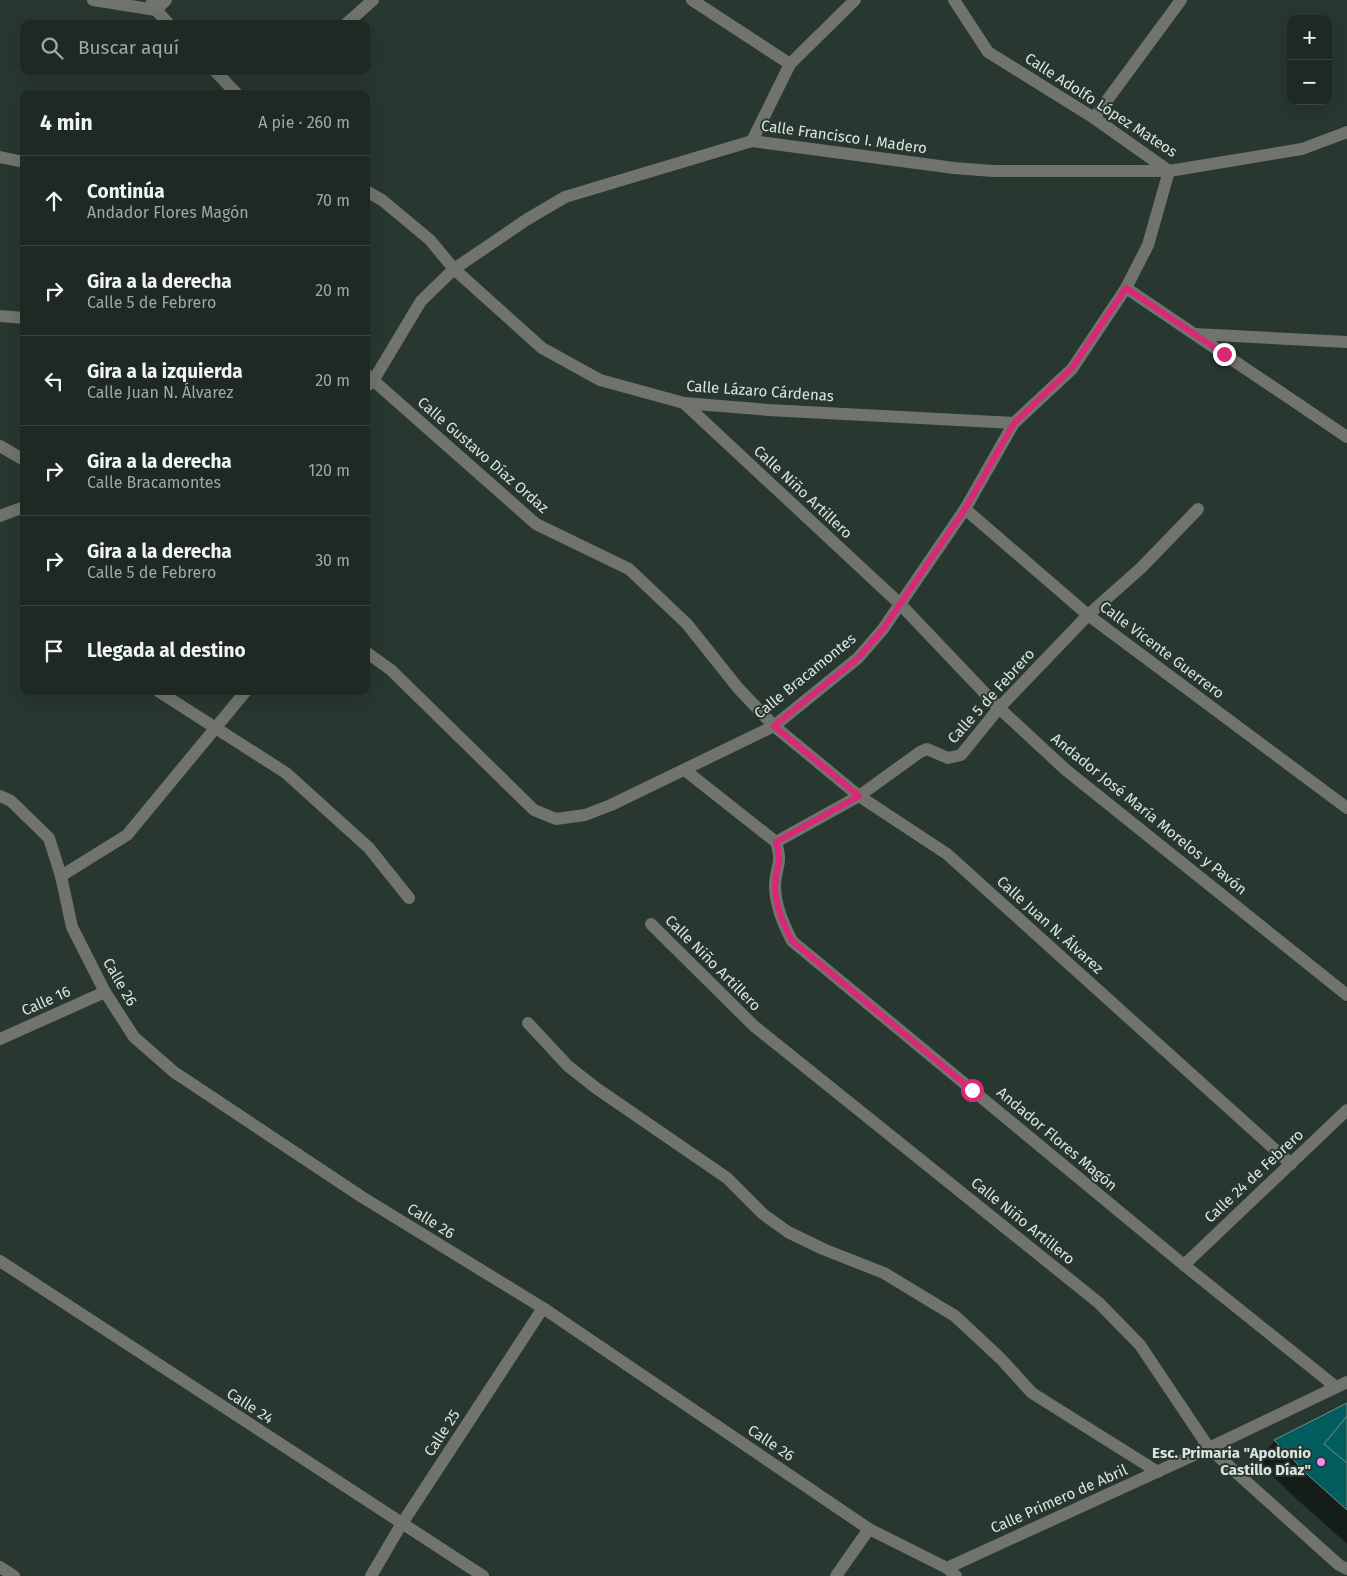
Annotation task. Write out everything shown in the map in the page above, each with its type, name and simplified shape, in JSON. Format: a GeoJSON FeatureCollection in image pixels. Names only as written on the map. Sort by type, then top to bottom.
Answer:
{"type":"FeatureCollection","features":[{"type":"Feature","properties":{"kind":"street"},"geometry":{"type":"LineString","coordinates":[[94,0],[154,5],[166,0]]}},
{"type":"Feature","properties":{"kind":"street"},"geometry":{"type":"LineString","coordinates":[[350,20],[373,0]]}},
{"type":"Feature","properties":{"kind":"street"},"geometry":{"type":"LineString","coordinates":[[692,0],[790,64]]}},
{"type":"Feature","properties":{"kind":"street"},"geometry":{"type":"LineString","coordinates":[[752,140],[790,64],[855,0]]}},
{"type":"Feature","properties":{"kind":"street"},"geometry":{"type":"LineString","coordinates":[[1094,118],[1181,0]]}},
{"type":"Feature","properties":{"kind":"street","name":"Calle Adolfo López Mateos"},"geometry":{"type":"LineString","coordinates":[[956,1],[988,52],[1094,118],[1169,171],[1302,149],[1347,132]]}},
{"type":"Feature","properties":{"kind":"street"},"geometry":{"type":"LineString","coordinates":[[154,5],[166,20]]}},
{"type":"Feature","properties":{"kind":"street"},"geometry":{"type":"LineString","coordinates":[[219,75],[233,90]]}},
{"type":"Feature","properties":{"kind":"street","name":"Calle Francisco I. Madero"},"geometry":{"type":"LineString","coordinates":[[370,378],[421,301],[454,269],[526,220],[565,197],[752,140],[954,168],[993,171],[1169,171]]}},
{"type":"Feature","properties":{"kind":"street"},"geometry":{"type":"LineString","coordinates":[[0,157],[20,161]]}},
{"type":"Feature","properties":{"kind":"street","name":"Calle Bracamontes"},"geometry":{"type":"LineString","coordinates":[[370,655],[391,670],[534,810],[556,819],[585,815],[686,771],[774,726],[858,658],[883,629],[965,509],[1014,423],[1072,368],[1126,288],[1148,245],[1169,171]]}},
{"type":"Feature","properties":{"kind":"street","name":"Calle Lázaro Cárdenas"},"geometry":{"type":"LineString","coordinates":[[370,193],[382,200],[430,240],[454,269],[542,348],[600,380],[684,403],[769,410],[1014,423]]}},
{"type":"Feature","properties":{"kind":"street"},"geometry":{"type":"LineString","coordinates":[[370,199],[382,200]]}},
{"type":"Feature","properties":{"kind":"street"},"geometry":{"type":"LineString","coordinates":[[1126,288],[1284,392],[1347,436]]}},
{"type":"Feature","properties":{"kind":"street"},"geometry":{"type":"LineString","coordinates":[[0,316],[20,318]]}},
{"type":"Feature","properties":{"kind":"street"},"geometry":{"type":"LineString","coordinates":[[1194,334],[1347,342]]}},
{"type":"Feature","properties":{"kind":"street","name":"Calle Gustavo Díaz Ordaz"},"geometry":{"type":"LineString","coordinates":[[370,383],[536,524],[629,569],[687,624],[738,688],[774,726]]}},
{"type":"Feature","properties":{"kind":"street","name":"Calle Niño Artillero"},"geometry":{"type":"LineString","coordinates":[[684,403],[900,604]]}},
{"type":"Feature","properties":{"kind":"street"},"geometry":{"type":"LineString","coordinates":[[0,446],[20,458]]}},
{"type":"Feature","properties":{"kind":"street"},"geometry":{"type":"LineString","coordinates":[[0,516],[20,508]]}},
{"type":"Feature","properties":{"kind":"street","name":"Calle Vicente Guerrero"},"geometry":{"type":"LineString","coordinates":[[965,509],[1088,615],[1347,808]]}},
{"type":"Feature","properties":{"kind":"street","name":"Calle 5 de Febrero"},"geometry":{"type":"LineString","coordinates":[[776,842],[859,796],[927,749],[948,758],[961,755],[999,708],[1088,615],[1141,568],[1198,509]]}},
{"type":"Feature","properties":{"kind":"street","name":"Andador José María Morelos y Pavón"},"geometry":{"type":"LineString","coordinates":[[900,604],[999,708],[1066,770],[1347,995]]}},
{"type":"Feature","properties":{"kind":"street"},"geometry":{"type":"LineString","coordinates":[[164,695],[286,773],[369,848],[409,898]]}},
{"type":"Feature","properties":{"kind":"street"},"geometry":{"type":"LineString","coordinates":[[61,876],[127,835],[243,695]]}},
{"type":"Feature","properties":{"kind":"street","name":"Calle Juan N. Álvarez"},"geometry":{"type":"LineString","coordinates":[[774,726],[859,796],[946,854],[1291,1164]]}},
{"type":"Feature","properties":{"kind":"street"},"geometry":{"type":"LineString","coordinates":[[686,771],[776,842]]}},
{"type":"Feature","properties":{"kind":"street","name":"Calle 26"},"geometry":{"type":"LineString","coordinates":[[0,796],[10,801],[48,838],[61,876],[72,927],[105,992],[134,1037],[174,1072],[362,1197],[543,1308],[869,1529],[952,1572]]}},
{"type":"Feature","properties":{"kind":"street","name":"Andador Flores Magón"},"geometry":{"type":"LineString","coordinates":[[776,842],[781,859],[775,884],[779,916],[792,941],[1184,1265],[1342,1385]]}},
{"type":"Feature","properties":{"kind":"street","name":"Calle Niño Artillero"},"geometry":{"type":"LineString","coordinates":[[651,924],[754,1026],[1099,1303],[1140,1345],[1209,1448],[1339,1565],[1347,1569]]}},
{"type":"Feature","properties":{"kind":"street","name":"Calle 16"},"geometry":{"type":"LineString","coordinates":[[0,1039],[105,992]]}},
{"type":"Feature","properties":{"kind":"street"},"geometry":{"type":"LineString","coordinates":[[528,1023],[575,1072],[727,1178],[763,1214],[788,1232],[823,1249],[884,1273],[955,1316],[1000,1358],[1032,1393],[1158,1472]]}},
{"type":"Feature","properties":{"kind":"street","name":"Calle 24 de Febrero"},"geometry":{"type":"LineString","coordinates":[[1184,1265],[1347,1110]]}},
{"type":"Feature","properties":{"kind":"street","name":"Calle 24"},"geometry":{"type":"LineString","coordinates":[[0,1261],[401,1525],[483,1576]]}},
{"type":"Feature","properties":{"kind":"street","name":"Calle 25"},"geometry":{"type":"LineString","coordinates":[[371,1576],[401,1525],[543,1308]]}},
{"type":"Feature","properties":{"kind":"street","name":"Calle Primero de Abril"},"geometry":{"type":"LineString","coordinates":[[952,1572],[1342,1385]]}},
{"type":"Feature","properties":{"kind":"street"},"geometry":{"type":"LineString","coordinates":[[836,1576],[869,1529]]}},
{"type":"Feature","properties":{"kind":"street"},"geometry":{"type":"LineString","coordinates":[[0,1567],[14,1576]]}},
{"type":"Feature","properties":{"kind":"building","name":"Esc. Primaria \"Apolonio Castillo Díaz\""},"geometry":{"type":"Polygon","coordinates":[[[1347,1403],[1347,1510],[1308,1475],[1274,1440],[1347,1403]]]}},
{"type":"Feature","properties":{"kind":"building"},"geometry":{"type":"Polygon","coordinates":[[[1347,1416],[1347,1463],[1324,1444],[1347,1416]]]}},
{"type":"Feature","properties":{"kind":"place","name":"Esc. Primaria \"Apolonio Castillo Díaz\""},"geometry":{"type":"Point","coordinates":[1321,1462]}},
{"type":"Feature","properties":{"kind":"route"},"geometry":{"type":"LineString","coordinates":[[972,1090],[792,941],[779,916],[775,884],[781,859],[776,842],[859,796],[774,726],[858,658],[883,629],[965,509],[1014,423],[1072,368],[1126,288],[1224,354]]}}]}
